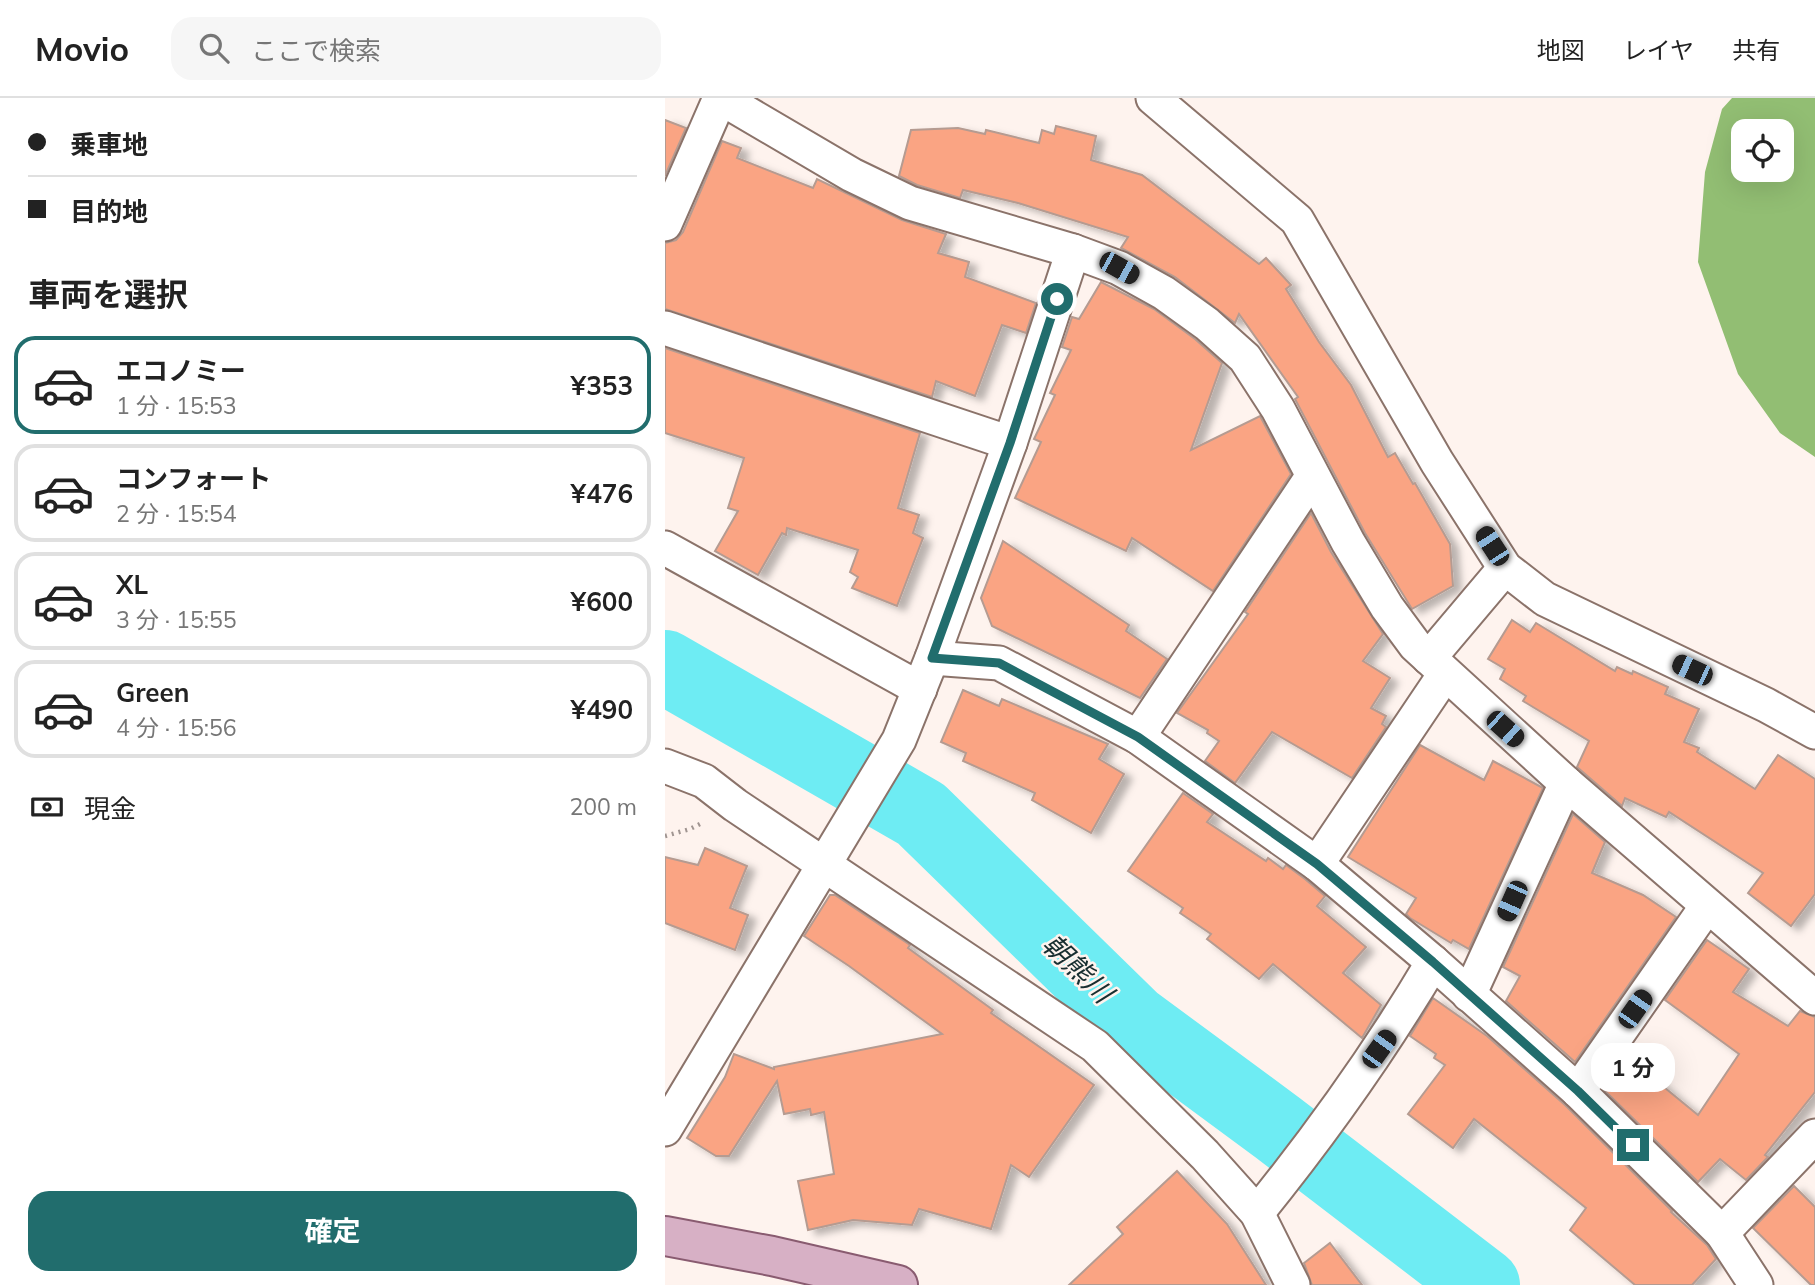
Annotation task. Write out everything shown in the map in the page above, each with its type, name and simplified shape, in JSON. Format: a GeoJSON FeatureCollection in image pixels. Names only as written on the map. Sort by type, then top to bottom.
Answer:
{"type":"FeatureCollection","features":[{"type":"Feature","properties":{"kind":"main road"},"geometry":{"type":"LineString","coordinates":[[665,1236],[772,1256],[898,1285]]}},
{"type":"Feature","properties":{"kind":"street"},"geometry":{"type":"LineString","coordinates":[[665,224],[721,98],[852,175],[910,203],[1073,251],[1119,268],[1164,293],[1207,324],[1245,358],[1278,410],[1348,542],[1387,607],[1415,645],[1566,783],[1815,998]]}},
{"type":"Feature","properties":{"kind":"street"},"geometry":{"type":"LineString","coordinates":[[1153,98],[1297,220],[1437,462],[1505,568],[1545,599],[1766,705],[1815,732]]}},
{"type":"Feature","properties":{"kind":"street"},"geometry":{"type":"LineString","coordinates":[[665,1129],[899,740],[932,658],[1010,443],[1073,251]]}},
{"type":"Feature","properties":{"kind":"street"},"geometry":{"type":"LineString","coordinates":[[665,328],[1010,443]]}},
{"type":"Feature","properties":{"kind":"street"},"geometry":{"type":"LineString","coordinates":[[1138,737],[1312,477]]}},
{"type":"Feature","properties":{"kind":"street"},"geometry":{"type":"LineString","coordinates":[[665,548],[920,689]]}},
{"type":"Feature","properties":{"kind":"street"},"geometry":{"type":"LineString","coordinates":[[1317,864],[1437,666],[1505,568]]}},
{"type":"Feature","properties":{"kind":"street"},"geometry":{"type":"LineString","coordinates":[[932,658],[999,663],[1138,737],[1317,864],[1433,962],[1578,1091],[1722,1233],[1756,1285]]}},
{"type":"Feature","properties":{"kind":"street"},"geometry":{"type":"LineString","coordinates":[[665,766],[704,781],[735,805],[828,860],[1095,1046],[1205,1155],[1257,1213],[1293,1285]]}},
{"type":"Feature","properties":{"kind":"street"},"geometry":{"type":"LineString","coordinates":[[1469,995],[1566,783]]}},
{"type":"Feature","properties":{"kind":"street"},"geometry":{"type":"LineString","coordinates":[[1578,1091],[1707,906]]}},
{"type":"Feature","properties":{"kind":"street"},"geometry":{"type":"LineString","coordinates":[[1257,1213],[1294,1168],[1393,1030],[1433,962]]}},
{"type":"Feature","properties":{"kind":"street"},"geometry":{"type":"LineString","coordinates":[[1722,1233],[1815,1136]]}},
{"type":"Feature","properties":{"kind":"green space"},"geometry":{"type":"Polygon","coordinates":[[[1732,98],[1815,98],[1815,457],[1780,433],[1738,374],[1698,262],[1705,172],[1722,109],[1732,98]]]}},
{"type":"Feature","properties":{"kind":"building"},"geometry":{"type":"Polygon","coordinates":[[[665,120],[686,128],[665,176],[665,120]]]}},
{"type":"Feature","properties":{"kind":"building"},"geometry":{"type":"Polygon","coordinates":[[[1056,126],[1096,136],[1091,160],[1142,175],[1259,264],[1266,258],[1291,285],[1286,289],[1319,342],[1351,385],[1388,457],[1395,453],[1450,544],[1453,586],[1412,609],[1365,533],[1295,399],[1298,397],[1239,314],[1235,323],[1175,277],[1121,248],[1128,237],[1018,203],[963,190],[960,198],[917,185],[899,176],[911,130],[958,128],[985,134],[986,130],[1039,143],[1042,130],[1054,134],[1056,126]]]}},
{"type":"Feature","properties":{"kind":"building"},"geometry":{"type":"Polygon","coordinates":[[[722,141],[741,148],[737,158],[813,188],[817,179],[902,220],[946,234],[938,253],[969,262],[965,277],[1036,303],[1026,333],[1002,325],[975,396],[936,381],[932,397],[665,309],[665,243],[676,240],[683,232],[722,141]]]}},
{"type":"Feature","properties":{"kind":"building"},"geometry":{"type":"Polygon","coordinates":[[[1101,282],[1154,309],[1222,363],[1191,450],[1260,416],[1291,474],[1213,591],[1132,538],[1126,551],[1015,498],[1041,442],[1034,439],[1055,395],[1050,393],[1071,350],[1062,347],[1072,317],[1079,319],[1101,282]]]}},
{"type":"Feature","properties":{"kind":"building"},"geometry":{"type":"Polygon","coordinates":[[[665,348],[920,433],[898,508],[919,515],[913,533],[923,538],[897,606],[852,588],[858,577],[850,572],[858,550],[787,528],[786,535],[782,533],[758,575],[715,551],[738,511],[728,508],[744,458],[665,433],[665,348]]]}},
{"type":"Feature","properties":{"kind":"building"},"geometry":{"type":"Polygon","coordinates":[[[1311,513],[1331,552],[1383,634],[1363,661],[1390,678],[1371,708],[1386,716],[1382,724],[1386,727],[1352,778],[1272,732],[1235,783],[1205,761],[1219,741],[1207,733],[1208,730],[1177,713],[1248,614],[1245,612],[1311,513]]]}},
{"type":"Feature","properties":{"kind":"building"},"geometry":{"type":"Polygon","coordinates":[[[1003,541],[1129,625],[1126,631],[1167,659],[1140,698],[992,626],[981,598],[1003,541]]]}},
{"type":"Feature","properties":{"kind":"building"},"geometry":{"type":"Polygon","coordinates":[[[1512,620],[1530,632],[1536,623],[1615,671],[1617,667],[1632,674],[1633,671],[1668,687],[1665,694],[1699,709],[1684,742],[1699,748],[1697,752],[1755,789],[1778,755],[1815,779],[1815,894],[1791,926],[1748,893],[1763,873],[1669,812],[1666,817],[1625,798],[1622,806],[1577,767],[1589,741],[1523,701],[1526,696],[1500,679],[1505,669],[1488,659],[1512,620]]]}},
{"type":"Feature","properties":{"kind":"building"},"geometry":{"type":"Polygon","coordinates":[[[963,690],[999,706],[1002,699],[1108,744],[1099,759],[1124,774],[1091,833],[1032,800],[1035,793],[963,761],[966,753],[941,742],[963,690]]]}},
{"type":"Feature","properties":{"kind":"building"},"geometry":{"type":"Polygon","coordinates":[[[1420,745],[1484,780],[1493,761],[1543,788],[1469,949],[1453,940],[1451,943],[1410,918],[1406,914],[1416,898],[1348,857],[1420,745]]]}},
{"type":"Feature","properties":{"kind":"building"},"geometry":{"type":"Polygon","coordinates":[[[1183,793],[1213,814],[1207,822],[1266,861],[1268,858],[1283,869],[1286,865],[1305,879],[1325,896],[1317,906],[1366,947],[1343,973],[1381,1005],[1362,1038],[1273,964],[1259,979],[1207,939],[1211,934],[1180,913],[1183,908],[1128,871],[1183,793]]]}},
{"type":"Feature","properties":{"kind":"building"},"geometry":{"type":"Polygon","coordinates":[[[1573,814],[1605,842],[1592,873],[1643,895],[1676,917],[1575,1062],[1506,1001],[1520,976],[1503,967],[1573,814]]]}},
{"type":"Feature","properties":{"kind":"building"},"geometry":{"type":"Polygon","coordinates":[[[705,848],[747,866],[730,908],[748,915],[735,950],[665,923],[665,857],[698,865],[705,848]]]}},
{"type":"Feature","properties":{"kind":"building"},"geometry":{"type":"Polygon","coordinates":[[[830,895],[835,895],[910,945],[908,948],[993,1010],[991,1013],[1094,1085],[1029,1177],[1011,1165],[991,1229],[919,1209],[912,1225],[853,1220],[808,1230],[798,1181],[834,1174],[824,1112],[811,1115],[810,1109],[784,1114],[777,1081],[729,1156],[716,1156],[687,1138],[725,1077],[734,1054],[774,1069],[942,1034],[804,936],[830,895]]]}},
{"type":"Feature","properties":{"kind":"building"},"geometry":{"type":"Polygon","coordinates":[[[1707,940],[1749,969],[1733,992],[1788,1026],[1800,1011],[1815,1017],[1815,1092],[1765,1155],[1768,1157],[1746,1180],[1720,1159],[1698,1182],[1603,1089],[1626,1056],[1698,1115],[1739,1054],[1665,1000],[1707,940]]]}},
{"type":"Feature","properties":{"kind":"building"},"geometry":{"type":"Polygon","coordinates":[[[1433,998],[1487,1036],[1565,1105],[1707,1245],[1716,1259],[1692,1285],[1635,1285],[1570,1230],[1586,1208],[1474,1119],[1453,1148],[1408,1114],[1445,1065],[1434,1058],[1436,1054],[1410,1036],[1433,998]]]}},
{"type":"Feature","properties":{"kind":"building"},"geometry":{"type":"Polygon","coordinates":[[[1177,1171],[1227,1224],[1266,1285],[1069,1285],[1123,1234],[1117,1227],[1177,1171]]]}},
{"type":"Feature","properties":{"kind":"building"},"geometry":{"type":"Polygon","coordinates":[[[1794,1186],[1815,1207],[1815,1285],[1811,1285],[1753,1228],[1794,1186]]]}},
{"type":"Feature","properties":{"kind":"building"},"geometry":{"type":"Polygon","coordinates":[[[1330,1243],[1362,1285],[1312,1285],[1304,1263],[1330,1243]]]}},
{"type":"Feature","properties":{"kind":"waterway","name":"朝熊川"},"geometry":{"type":"LineString","coordinates":[[665,667],[921,814],[1133,1021],[1483,1285]]}},
{"type":"Feature","properties":{"kind":"route"},"geometry":{"type":"LineString","coordinates":[[1057,299],[1010,443],[932,658],[999,663],[1138,737],[1317,864],[1433,962],[1578,1091],[1633,1145]]}}]}
